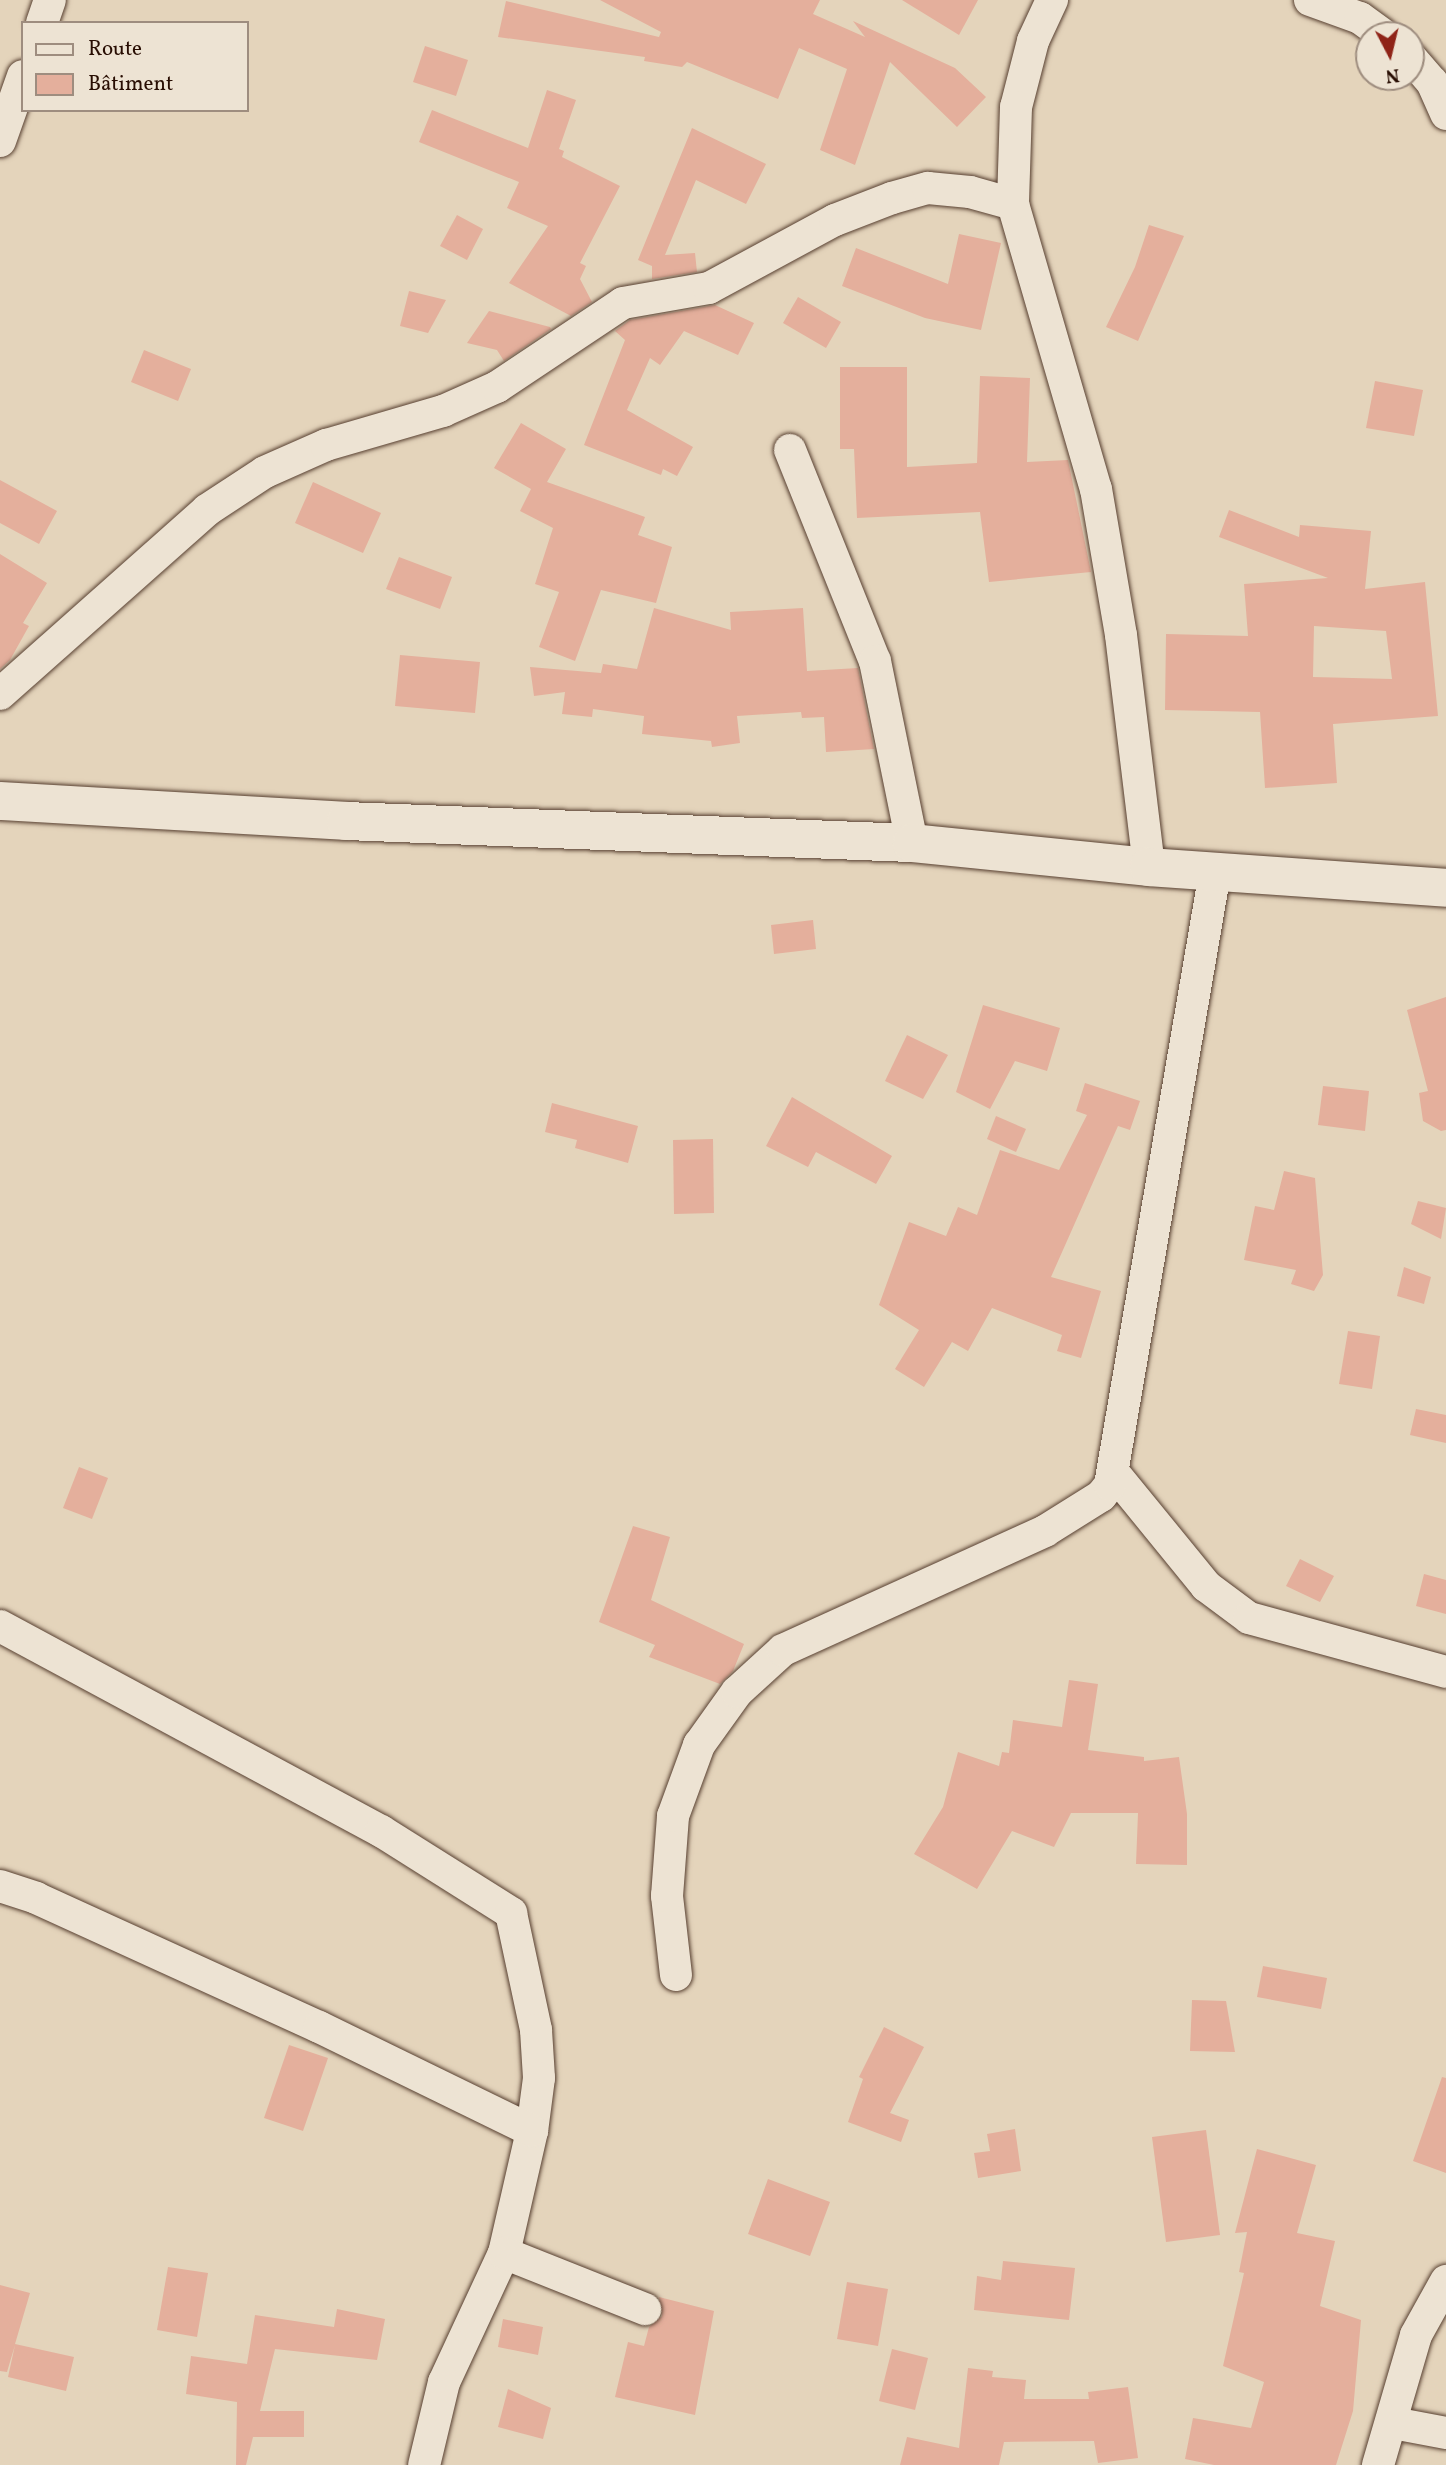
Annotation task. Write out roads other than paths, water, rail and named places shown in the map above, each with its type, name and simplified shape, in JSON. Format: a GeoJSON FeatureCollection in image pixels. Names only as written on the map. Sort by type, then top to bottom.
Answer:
{"type":"FeatureCollection","features":[{"type":"Feature","properties":{"kind":"street"},"geometry":{"type":"LineString","coordinates":[[42,21],[50,0]]}},
{"type":"Feature","properties":{"kind":"street"},"geometry":{"type":"LineString","coordinates":[[1052,0],[1033,41],[1016,107],[1013,204],[1096,489],[1121,635],[1149,867]]}},
{"type":"Feature","properties":{"kind":"street"},"geometry":{"type":"LineString","coordinates":[[1310,0],[1364,21]]}},
{"type":"Feature","properties":{"kind":"street"},"geometry":{"type":"LineString","coordinates":[[1425,74],[1432,82],[1446,114]]}},
{"type":"Feature","properties":{"kind":"street"},"geometry":{"type":"LineString","coordinates":[[0,141],[21,82]]}},
{"type":"Feature","properties":{"kind":"street"},"geometry":{"type":"LineString","coordinates":[[0,694],[207,510],[265,472],[326,445],[443,411],[497,387],[623,303],[709,288],[835,220],[892,198],[928,188],[970,192],[1013,204]]}},
{"type":"Feature","properties":{"kind":"street"},"geometry":{"type":"LineString","coordinates":[[790,450],[875,661],[912,844]]}},
{"type":"Feature","properties":{"kind":"street"},"geometry":{"type":"LineString","coordinates":[[0,801],[346,821],[912,844],[1149,867],[1446,888]]}},
{"type":"Feature","properties":{"kind":"street"},"geometry":{"type":"LineString","coordinates":[[676,1975],[667,1896],[673,1816],[699,1745],[737,1692],[783,1650],[1045,1531],[1101,1496],[1114,1473],[1215,872]]}},
{"type":"Feature","properties":{"kind":"street"},"geometry":{"type":"LineString","coordinates":[[1114,1473],[1206,1586],[1249,1618],[1446,1672]]}},
{"type":"Feature","properties":{"kind":"street"},"geometry":{"type":"LineString","coordinates":[[0,1626],[381,1831],[511,1913],[536,2030],[539,2078],[532,2131],[504,2253],[444,2382],[424,2465]]}},
{"type":"Feature","properties":{"kind":"street"},"geometry":{"type":"LineString","coordinates":[[0,1886],[36,1898],[319,2027],[532,2131]]}},
{"type":"Feature","properties":{"kind":"street"},"geometry":{"type":"LineString","coordinates":[[504,2253],[645,2309]]}},
{"type":"Feature","properties":{"kind":"street"},"geometry":{"type":"LineString","coordinates":[[1378,2465],[1393,2423],[1416,2335],[1446,2281]]}},
{"type":"Feature","properties":{"kind":"street"},"geometry":{"type":"LineString","coordinates":[[1393,2423],[1446,2433]]}}]}
